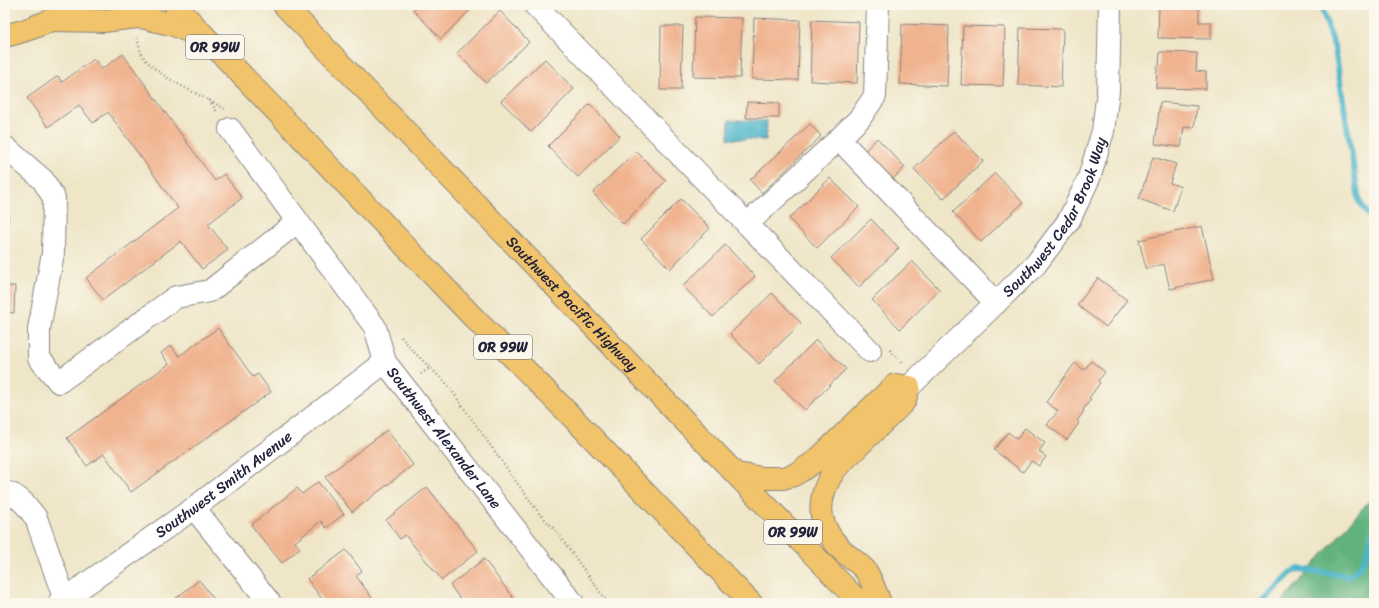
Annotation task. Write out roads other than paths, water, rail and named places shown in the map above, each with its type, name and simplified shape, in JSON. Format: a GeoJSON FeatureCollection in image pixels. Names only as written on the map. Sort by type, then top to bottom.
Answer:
{"type":"FeatureCollection","features":[{"type":"Feature","properties":{"kind":"main road"},"geometry":{"type":"LineString","coordinates":[[5,36],[28,30],[53,20],[81,5]]}},
{"type":"Feature","properties":{"kind":"main road","name":"OR 99W"},"geometry":{"type":"LineString","coordinates":[[175,5],[470,314],[751,603]]}},
{"type":"Feature","properties":{"kind":"main road","name":"Southwest Pacific Highway"},"geometry":{"type":"LineString","coordinates":[[284,5],[860,603]]}},
{"type":"Feature","properties":{"kind":"main road"},"geometry":{"type":"LineString","coordinates":[[303,5],[310,32]]}},
{"type":"Feature","properties":{"kind":"main road"},"geometry":{"type":"LineString","coordinates":[[53,20],[103,21],[138,17],[150,18],[174,25],[208,40]]}},
{"type":"Feature","properties":{"kind":"main road"},"geometry":{"type":"LineString","coordinates":[[737,474],[763,478],[783,478],[794,475],[816,461],[895,385],[914,383]]}},
{"type":"Feature","properties":{"kind":"main road"},"geometry":{"type":"LineString","coordinates":[[880,603],[865,570],[845,554],[826,529],[822,516],[821,500],[828,479],[836,468],[904,402],[914,383]]}},
{"type":"Feature","properties":{"kind":"street"},"geometry":{"type":"LineString","coordinates":[[535,5],[870,351]]}},
{"type":"Feature","properties":{"kind":"street"},"geometry":{"type":"LineString","coordinates":[[747,224],[839,139],[860,118],[875,96],[878,5]]}},
{"type":"Feature","properties":{"kind":"street","name":"Southwest Cedar Brook Way"},"geometry":{"type":"LineString","coordinates":[[914,383],[1020,281],[1046,252],[1069,220],[1089,178],[1101,137],[1106,112],[1110,5]]}},
{"type":"Feature","properties":{"kind":"street","name":"Southwest Alexander Lane"},"geometry":{"type":"LineString","coordinates":[[230,129],[375,327],[385,362],[573,603]]}},
{"type":"Feature","properties":{"kind":"street"},"geometry":{"type":"LineString","coordinates":[[839,139],[996,303]]}},
{"type":"Feature","properties":{"kind":"street"},"geometry":{"type":"LineString","coordinates":[[5,147],[43,180],[54,198],[52,253],[39,329],[39,358],[59,382],[176,296],[210,291],[297,222]]}},
{"type":"Feature","properties":{"kind":"street","name":"Southwest Smith Avenue"},"geometry":{"type":"LineString","coordinates":[[63,601],[194,508],[385,362]]}},
{"type":"Feature","properties":{"kind":"street"},"geometry":{"type":"LineString","coordinates":[[5,492],[18,497],[28,506],[36,518],[63,601]]}},
{"type":"Feature","properties":{"kind":"street"},"geometry":{"type":"LineString","coordinates":[[194,508],[270,603]]}},
{"type":"Feature","properties":{"kind":"water"},"geometry":{"type":"Polygon","coordinates":[[[729,120],[767,121],[766,140],[728,139],[729,120]]]}},
{"type":"Feature","properties":{"kind":"waterway"},"geometry":{"type":"LineString","coordinates":[[1321,5],[1335,49],[1359,201],[1374,223]]}},
{"type":"Feature","properties":{"kind":"waterway"},"geometry":{"type":"LineString","coordinates":[[1260,603],[1292,572],[1299,569],[1349,576],[1360,567],[1368,551],[1374,528]]}}]}
